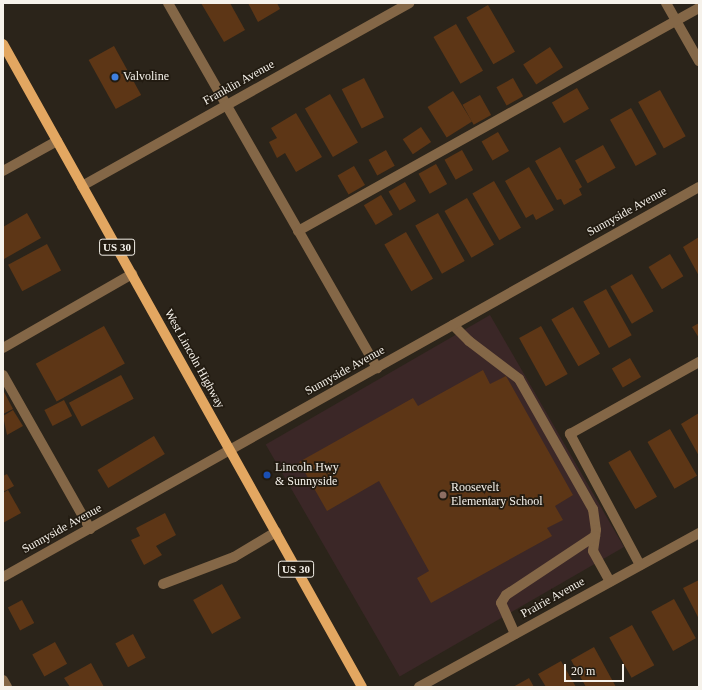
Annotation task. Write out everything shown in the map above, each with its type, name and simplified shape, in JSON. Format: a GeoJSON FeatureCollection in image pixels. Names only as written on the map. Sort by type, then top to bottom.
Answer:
{"type":"FeatureCollection","features":[{"type":"Feature","properties":{"kind":"main road","name":"West Lincoln Highway"},"geometry":{"type":"LineString","coordinates":[[3,44],[362,687]]}},
{"type":"Feature","properties":{"kind":"street"},"geometry":{"type":"LineString","coordinates":[[168,3],[376,368]]}},
{"type":"Feature","properties":{"kind":"street","name":"Franklin Avenue"},"geometry":{"type":"LineString","coordinates":[[82,186],[409,3]]}},
{"type":"Feature","properties":{"kind":"street"},"geometry":{"type":"LineString","coordinates":[[666,3],[699,61]]}},
{"type":"Feature","properties":{"kind":"street"},"geometry":{"type":"LineString","coordinates":[[298,231],[699,8]]}},
{"type":"Feature","properties":{"kind":"street"},"geometry":{"type":"LineString","coordinates":[[3,171],[57,141]]}},
{"type":"Feature","properties":{"kind":"street","name":"Sunnyside Avenue"},"geometry":{"type":"LineString","coordinates":[[3,577],[699,187]]}},
{"type":"Feature","properties":{"kind":"street"},"geometry":{"type":"LineString","coordinates":[[3,348],[132,274]]}},
{"type":"Feature","properties":{"kind":"street"},"geometry":{"type":"LineString","coordinates":[[453,325],[468,341],[519,379],[593,509],[595,536],[592,551],[610,582]]}},
{"type":"Feature","properties":{"kind":"street"},"geometry":{"type":"LineString","coordinates":[[640,565],[570,434],[699,362]]}},
{"type":"Feature","properties":{"kind":"street"},"geometry":{"type":"LineString","coordinates":[[3,375],[90,529]]}},
{"type":"Feature","properties":{"kind":"street"},"geometry":{"type":"LineString","coordinates":[[163,584],[234,557],[276,532]]}},
{"type":"Feature","properties":{"kind":"street","name":"Prairie Avenue"},"geometry":{"type":"LineString","coordinates":[[419,687],[699,533]]}},
{"type":"Feature","properties":{"kind":"street"},"geometry":{"type":"LineString","coordinates":[[515,634],[501,603],[506,595],[595,536]]}},
{"type":"Feature","properties":{"kind":"street"},"geometry":{"type":"LineString","coordinates":[[3,680],[7,687]]}},
{"type":"Feature","properties":{"kind":"shaded area","name":"Roosevelt Elementary School"},"geometry":{"type":"Polygon","coordinates":[[[490,315],[624,547],[400,677],[266,444],[490,315]]]}},
{"type":"Feature","properties":{"kind":"building"},"geometry":{"type":"Polygon","coordinates":[[[201,3],[230,3],[245,30],[224,42],[201,3]]]}},
{"type":"Feature","properties":{"kind":"building"},"geometry":{"type":"Polygon","coordinates":[[[248,3],[277,3],[280,9],[258,22],[248,3]]]}},
{"type":"Feature","properties":{"kind":"building"},"geometry":{"type":"Polygon","coordinates":[[[488,5],[515,52],[493,64],[466,18],[488,5]]]}},
{"type":"Feature","properties":{"kind":"building"},"geometry":{"type":"Polygon","coordinates":[[[456,24],[483,71],[460,84],[433,37],[456,24]]]}},
{"type":"Feature","properties":{"kind":"building","name":"Valvoline"},"geometry":{"type":"Polygon","coordinates":[[[114,46],[141,95],[116,109],[89,60],[114,46]]]}},
{"type":"Feature","properties":{"kind":"building"},"geometry":{"type":"Polygon","coordinates":[[[550,47],[563,67],[536,85],[523,64],[550,47]]]}},
{"type":"Feature","properties":{"kind":"building"},"geometry":{"type":"Polygon","coordinates":[[[364,78],[384,117],[362,129],[342,89],[364,78]]]}},
{"type":"Feature","properties":{"kind":"building"},"geometry":{"type":"Polygon","coordinates":[[[513,78],[523,96],[507,106],[496,87],[513,78]]]}},
{"type":"Feature","properties":{"kind":"building"},"geometry":{"type":"Polygon","coordinates":[[[577,88],[589,109],[564,123],[552,102],[577,88]]]}},
{"type":"Feature","properties":{"kind":"building"},"geometry":{"type":"Polygon","coordinates":[[[660,90],[686,136],[664,148],[638,102],[660,90]]]}},
{"type":"Feature","properties":{"kind":"building"},"geometry":{"type":"Polygon","coordinates":[[[453,91],[472,122],[447,137],[428,107],[453,91]]]}},
{"type":"Feature","properties":{"kind":"building"},"geometry":{"type":"Polygon","coordinates":[[[330,94],[358,142],[333,157],[305,108],[330,94]]]}},
{"type":"Feature","properties":{"kind":"building"},"geometry":{"type":"Polygon","coordinates":[[[480,95],[491,115],[474,125],[463,105],[480,95]]]}},
{"type":"Feature","properties":{"kind":"building"},"geometry":{"type":"Polygon","coordinates":[[[631,108],[657,154],[636,166],[610,120],[631,108]]]}},
{"type":"Feature","properties":{"kind":"building"},"geometry":{"type":"Polygon","coordinates":[[[296,113],[322,157],[296,172],[285,153],[277,158],[269,142],[277,138],[271,128],[296,113]]]}},
{"type":"Feature","properties":{"kind":"building"},"geometry":{"type":"Polygon","coordinates":[[[421,127],[431,142],[413,154],[403,139],[421,127]]]}},
{"type":"Feature","properties":{"kind":"building"},"geometry":{"type":"Polygon","coordinates":[[[498,132],[509,151],[493,161],[482,142],[498,132]]]}},
{"type":"Feature","properties":{"kind":"building"},"geometry":{"type":"Polygon","coordinates":[[[603,145],[616,168],[588,183],[575,161],[603,145]]]}},
{"type":"Feature","properties":{"kind":"building"},"geometry":{"type":"Polygon","coordinates":[[[560,147],[582,187],[579,189],[582,195],[564,205],[561,199],[557,200],[535,161],[560,147]]]}},
{"type":"Feature","properties":{"kind":"building"},"geometry":{"type":"Polygon","coordinates":[[[386,150],[395,166],[377,175],[369,160],[386,150]]]}},
{"type":"Feature","properties":{"kind":"building"},"geometry":{"type":"Polygon","coordinates":[[[462,150],[473,170],[456,180],[445,160],[462,150]]]}},
{"type":"Feature","properties":{"kind":"building"},"geometry":{"type":"Polygon","coordinates":[[[436,164],[447,184],[430,194],[419,174],[436,164]]]}},
{"type":"Feature","properties":{"kind":"building"},"geometry":{"type":"Polygon","coordinates":[[[354,166],[365,185],[349,195],[338,176],[354,166]]]}},
{"type":"Feature","properties":{"kind":"building"},"geometry":{"type":"Polygon","coordinates":[[[529,167],[554,210],[536,220],[533,214],[526,218],[505,181],[529,167]]]}},
{"type":"Feature","properties":{"kind":"building"},"geometry":{"type":"Polygon","coordinates":[[[494,181],[521,228],[499,240],[472,194],[494,181]]]}},
{"type":"Feature","properties":{"kind":"building"},"geometry":{"type":"Polygon","coordinates":[[[405,182],[416,201],[400,211],[389,192],[405,182]]]}},
{"type":"Feature","properties":{"kind":"building"},"geometry":{"type":"Polygon","coordinates":[[[381,195],[393,215],[376,225],[364,205],[381,195]]]}},
{"type":"Feature","properties":{"kind":"building"},"geometry":{"type":"Polygon","coordinates":[[[467,198],[494,245],[471,258],[444,211],[467,198]]]}},
{"type":"Feature","properties":{"kind":"building"},"geometry":{"type":"Polygon","coordinates":[[[27,213],[41,238],[4,259],[3,227],[27,213]]]}},
{"type":"Feature","properties":{"kind":"building"},"geometry":{"type":"Polygon","coordinates":[[[438,213],[465,261],[442,274],[415,226],[438,213]]]}},
{"type":"Feature","properties":{"kind":"building"},"geometry":{"type":"Polygon","coordinates":[[[406,232],[433,279],[411,291],[384,245],[406,232]]]}},
{"type":"Feature","properties":{"kind":"building"},"geometry":{"type":"Polygon","coordinates":[[[699,237],[699,276],[683,247],[699,237]]]}},
{"type":"Feature","properties":{"kind":"building"},"geometry":{"type":"Polygon","coordinates":[[[47,244],[61,270],[22,291],[8,265],[47,244]]]}},
{"type":"Feature","properties":{"kind":"building"},"geometry":{"type":"Polygon","coordinates":[[[670,254],[683,276],[662,289],[649,267],[670,254]]]}},
{"type":"Feature","properties":{"kind":"building"},"geometry":{"type":"Polygon","coordinates":[[[632,274],[654,311],[632,324],[610,286],[632,274]]]}},
{"type":"Feature","properties":{"kind":"building"},"geometry":{"type":"Polygon","coordinates":[[[606,289],[632,335],[609,348],[583,302],[606,289]]]}},
{"type":"Feature","properties":{"kind":"building"},"geometry":{"type":"Polygon","coordinates":[[[573,307],[600,354],[578,366],[551,320],[573,307]]]}},
{"type":"Feature","properties":{"kind":"building"},"geometry":{"type":"Polygon","coordinates":[[[699,323],[699,338],[692,327],[699,323]]]}},
{"type":"Feature","properties":{"kind":"building"},"geometry":{"type":"Polygon","coordinates":[[[104,326],[125,364],[57,401],[36,364],[104,326]]]}},
{"type":"Feature","properties":{"kind":"building"},"geometry":{"type":"Polygon","coordinates":[[[541,326],[568,374],[546,386],[519,338],[541,326]]]}},
{"type":"Feature","properties":{"kind":"building"},"geometry":{"type":"Polygon","coordinates":[[[630,358],[641,377],[623,388],[612,368],[630,358]]]}},
{"type":"Feature","properties":{"kind":"building"},"geometry":{"type":"Polygon","coordinates":[[[483,370],[490,384],[506,376],[573,495],[555,506],[563,520],[547,528],[552,536],[431,603],[417,578],[429,571],[379,481],[327,511],[299,462],[413,398],[418,406],[483,370]]]}},
{"type":"Feature","properties":{"kind":"building"},"geometry":{"type":"Polygon","coordinates":[[[121,375],[134,399],[82,427],[69,403],[121,375]]]}},
{"type":"Feature","properties":{"kind":"building"},"geometry":{"type":"Polygon","coordinates":[[[3,390],[13,409],[3,414],[3,390]]]}},
{"type":"Feature","properties":{"kind":"building"},"geometry":{"type":"Polygon","coordinates":[[[64,400],[72,416],[53,426],[44,410],[64,400]]]}},
{"type":"Feature","properties":{"kind":"building"},"geometry":{"type":"Polygon","coordinates":[[[13,410],[23,426],[7,435],[3,416],[13,410]]]}},
{"type":"Feature","properties":{"kind":"building"},"geometry":{"type":"Polygon","coordinates":[[[699,413],[699,456],[681,424],[699,413]]]}},
{"type":"Feature","properties":{"kind":"building"},"geometry":{"type":"Polygon","coordinates":[[[670,429],[697,476],[674,489],[647,442],[670,429]]]}},
{"type":"Feature","properties":{"kind":"building"},"geometry":{"type":"Polygon","coordinates":[[[154,436],[165,454],[108,488],[97,470],[154,436]]]}},
{"type":"Feature","properties":{"kind":"building"},"geometry":{"type":"Polygon","coordinates":[[[630,450],[657,497],[635,509],[608,463],[630,450]]]}},
{"type":"Feature","properties":{"kind":"building"},"geometry":{"type":"Polygon","coordinates":[[[7,474],[14,486],[3,492],[3,476],[7,474]]]}},
{"type":"Feature","properties":{"kind":"building"},"geometry":{"type":"Polygon","coordinates":[[[8,490],[21,513],[3,523],[3,493],[8,490]]]}},
{"type":"Feature","properties":{"kind":"building"},"geometry":{"type":"Polygon","coordinates":[[[165,513],[176,535],[156,546],[162,555],[144,565],[131,540],[140,536],[136,528],[165,513]]]}},
{"type":"Feature","properties":{"kind":"building"},"geometry":{"type":"Polygon","coordinates":[[[699,580],[699,619],[683,588],[699,580]]]}},
{"type":"Feature","properties":{"kind":"building"},"geometry":{"type":"Polygon","coordinates":[[[222,584],[241,618],[212,634],[193,600],[222,584]]]}},
{"type":"Feature","properties":{"kind":"building"},"geometry":{"type":"Polygon","coordinates":[[[674,599],[696,638],[673,651],[651,612],[674,599]]]}},
{"type":"Feature","properties":{"kind":"building"},"geometry":{"type":"Polygon","coordinates":[[[22,600],[34,623],[20,630],[8,608],[22,600]]]}},
{"type":"Feature","properties":{"kind":"building"},"geometry":{"type":"Polygon","coordinates":[[[632,625],[654,665],[632,678],[609,638],[632,625]]]}},
{"type":"Feature","properties":{"kind":"building"},"geometry":{"type":"Polygon","coordinates":[[[133,634],[146,658],[128,667],[115,643],[133,634]]]}},
{"type":"Feature","properties":{"kind":"building"},"geometry":{"type":"Polygon","coordinates":[[[55,642],[67,664],[44,676],[32,655],[55,642]]]}},
{"type":"Feature","properties":{"kind":"building"},"geometry":{"type":"Polygon","coordinates":[[[594,647],[616,687],[586,687],[571,660],[594,647]]]}},
{"type":"Feature","properties":{"kind":"building"},"geometry":{"type":"Polygon","coordinates":[[[561,661],[576,687],[546,687],[538,674],[561,661]]]}},
{"type":"Feature","properties":{"kind":"building"},"geometry":{"type":"Polygon","coordinates":[[[91,663],[104,687],[70,687],[64,678],[91,663]]]}},
{"type":"Feature","properties":{"kind":"building"},"geometry":{"type":"Polygon","coordinates":[[[529,678],[534,687],[513,687],[529,678]]]}},
{"type":"Feature","properties":{"kind":"place","name":"Valvoline"},"geometry":{"type":"Point","coordinates":[115,77]}},
{"type":"Feature","properties":{"kind":"place","name":"Lincoln Hwy & Sunnyside"},"geometry":{"type":"Point","coordinates":[267,475]}},
{"type":"Feature","properties":{"kind":"place","name":"Roosevelt Elementary School"},"geometry":{"type":"Point","coordinates":[443,495]}}]}
